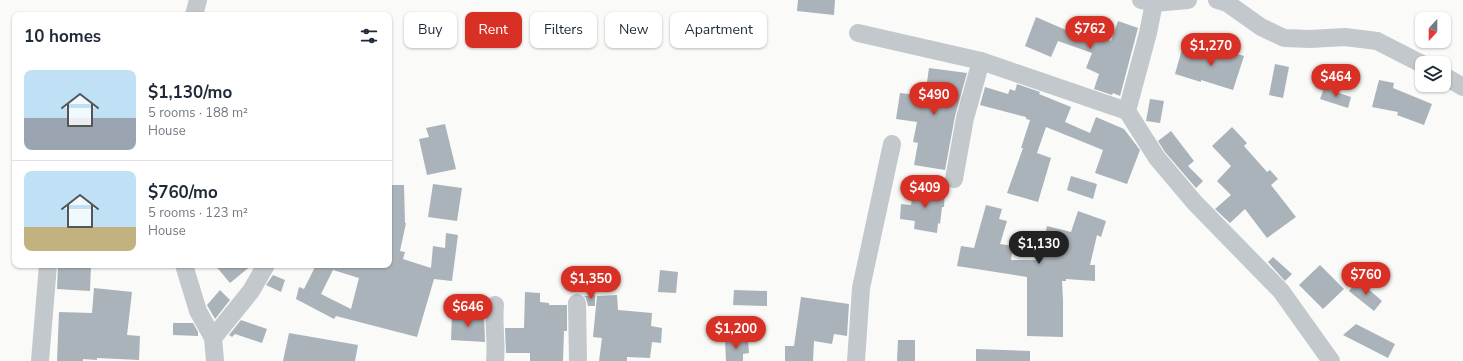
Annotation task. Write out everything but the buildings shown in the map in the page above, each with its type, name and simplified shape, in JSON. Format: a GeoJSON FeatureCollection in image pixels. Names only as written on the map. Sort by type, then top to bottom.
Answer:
{"type":"FeatureCollection","features":[{"type":"Feature","properties":{"kind":"street"},"geometry":{"type":"LineString","coordinates":[[195,12],[198,0]]}},
{"type":"Feature","properties":{"kind":"street"},"geometry":{"type":"LineString","coordinates":[[1128,111],[1148,33],[1147,2],[1188,0]]}},
{"type":"Feature","properties":{"kind":"street"},"geometry":{"type":"LineString","coordinates":[[1217,0],[1227,4],[1261,27],[1284,38],[1310,40],[1345,37],[1377,41],[1415,60]]}},
{"type":"Feature","properties":{"kind":"street"},"geometry":{"type":"LineString","coordinates":[[858,33],[981,61],[1128,111],[1157,158],[1195,203],[1281,291],[1331,361]]}},
{"type":"Feature","properties":{"kind":"street"},"geometry":{"type":"LineString","coordinates":[[954,179],[965,118],[981,61]]}},
{"type":"Feature","properties":{"kind":"street"},"geometry":{"type":"LineString","coordinates":[[1451,80],[1463,87]]}},
{"type":"Feature","properties":{"kind":"street"},"geometry":{"type":"LineString","coordinates":[[856,361],[861,288],[892,144]]}},
{"type":"Feature","properties":{"kind":"street"},"geometry":{"type":"LineString","coordinates":[[40,361],[48,268]]}},
{"type":"Feature","properties":{"kind":"street"},"geometry":{"type":"LineString","coordinates":[[185,268],[198,311],[213,338],[215,361]]}},
{"type":"Feature","properties":{"kind":"street"},"geometry":{"type":"LineString","coordinates":[[213,338],[251,291],[264,268]]}},
{"type":"Feature","properties":{"kind":"street"},"geometry":{"type":"LineString","coordinates":[[577,303],[578,361]]}},
{"type":"Feature","properties":{"kind":"street"},"geometry":{"type":"LineString","coordinates":[[495,305],[493,319],[497,349],[495,361]]}}]}
